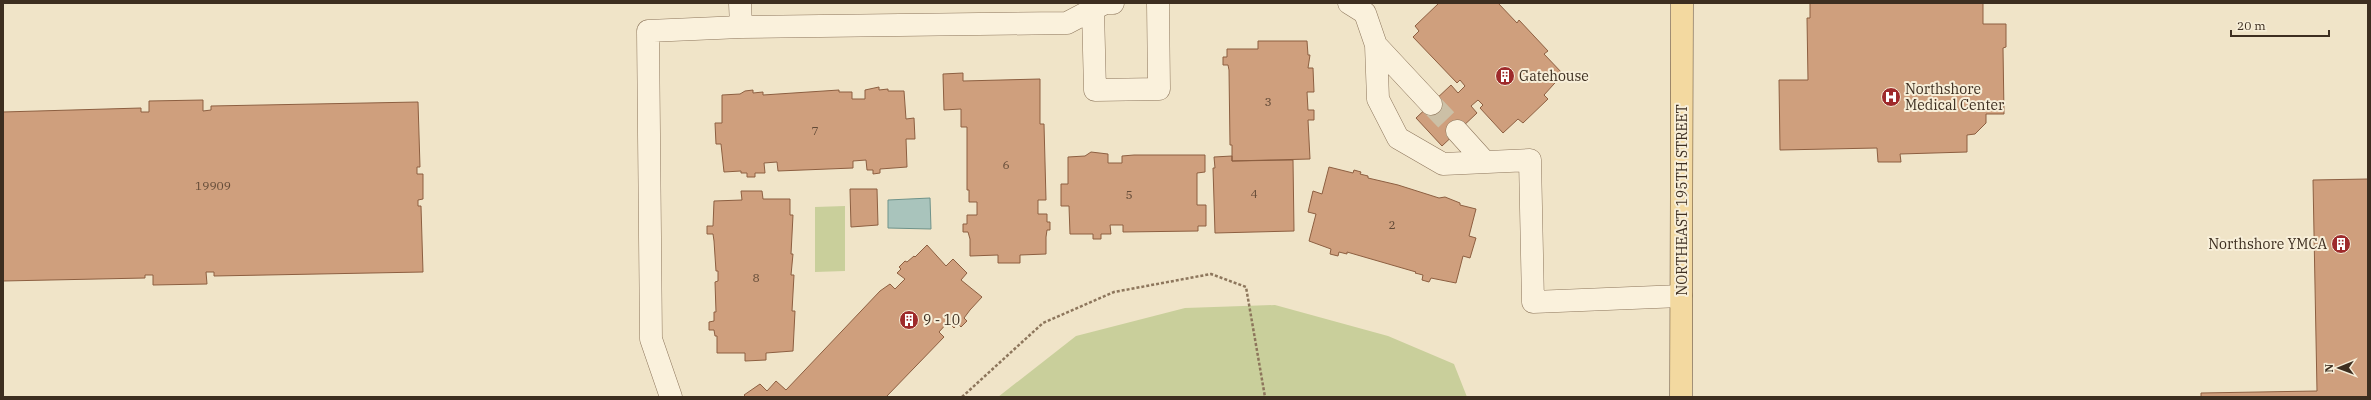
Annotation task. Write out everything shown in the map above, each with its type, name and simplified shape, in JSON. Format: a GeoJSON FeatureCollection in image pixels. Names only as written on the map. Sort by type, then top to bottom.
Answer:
{"type":"FeatureCollection","features":[{"type":"Feature","properties":{"kind":"main road","name":"NORTHEAST 195TH STREET"},"geometry":{"type":"LineString","coordinates":[[1680,397],[1682,3]]}},
{"type":"Feature","properties":{"kind":"lane"},"geometry":{"type":"LineString","coordinates":[[740,3],[741,27]]}},
{"type":"Feature","properties":{"kind":"lane"},"geometry":{"type":"LineString","coordinates":[[1103,6],[1096,90],[1159,89],[1158,3]]}},
{"type":"Feature","properties":{"kind":"lane"},"geometry":{"type":"LineString","coordinates":[[1349,3],[1365,13],[1376,45],[1378,99],[1398,138],[1443,164],[1530,160],[1533,302],[1681,296]]}},
{"type":"Feature","properties":{"kind":"lane"},"geometry":{"type":"LineString","coordinates":[[671,397],[651,339],[648,31],[741,27],[1067,23],[1103,6]]}},
{"type":"Feature","properties":{"kind":"lane"},"geometry":{"type":"LineString","coordinates":[[1376,45],[1431,104]]}},
{"type":"Feature","properties":{"kind":"lane"},"geometry":{"type":"LineString","coordinates":[[1457,131],[1485,162]]}},
{"type":"Feature","properties":{"kind":"path"},"geometry":{"type":"LineString","coordinates":[[962,397],[1043,322],[1114,292],[1211,274],[1246,287],[1265,397]]}},
{"type":"Feature","properties":{"kind":"green space"},"geometry":{"type":"Polygon","coordinates":[[[845,206],[845,271],[815,272],[815,207],[845,206]]]}},
{"type":"Feature","properties":{"kind":"green space"},"geometry":{"type":"Polygon","coordinates":[[[1275,305],[1388,336],[1454,364],[1467,397],[998,397],[1076,336],[1185,308],[1275,305]]]}},
{"type":"Feature","properties":{"kind":"water"},"geometry":{"type":"Polygon","coordinates":[[[930,198],[931,229],[888,228],[888,200],[930,198]]]}},
{"type":"Feature","properties":{"kind":"building","name":"Gatehouse"},"geometry":{"type":"Polygon","coordinates":[[[1439,3],[1498,3],[1517,23],[1519,20],[1548,51],[1544,54],[1563,74],[1544,95],[1548,99],[1523,123],[1518,119],[1503,133],[1480,108],[1483,105],[1478,100],[1471,106],[1477,113],[1442,146],[1416,118],[1451,85],[1458,93],[1465,86],[1460,80],[1457,83],[1413,37],[1419,31],[1415,26],[1439,3]]]}},
{"type":"Feature","properties":{"kind":"building","name":"Northshore Medical Center"},"geometry":{"type":"Polygon","coordinates":[[[1810,3],[1983,3],[1983,24],[2006,24],[2006,47],[2003,48],[2004,114],[1986,114],[1986,123],[1975,134],[1967,135],[1967,152],[1900,154],[1901,162],[1878,162],[1877,148],[1780,150],[1779,80],[1808,80],[1807,18],[1810,18],[1810,3]]]}},
{"type":"Feature","properties":{"kind":"building"},"geometry":{"type":"Polygon","coordinates":[[[1258,41],[1307,41],[1308,55],[1310,55],[1308,68],[1313,68],[1314,92],[1307,92],[1308,110],[1314,110],[1314,120],[1308,120],[1310,159],[1232,161],[1232,145],[1230,145],[1229,70],[1228,65],[1223,65],[1223,57],[1227,57],[1227,49],[1258,49],[1258,41]]]}},
{"type":"Feature","properties":{"kind":"building"},"geometry":{"type":"Polygon","coordinates":[[[963,73],[963,81],[1040,79],[1040,124],[1044,124],[1046,200],[1038,200],[1038,214],[1047,214],[1047,222],[1050,222],[1050,230],[1047,230],[1046,237],[1046,254],[1020,255],[1020,263],[998,263],[998,255],[970,256],[970,239],[968,232],[963,232],[963,224],[967,224],[967,215],[977,215],[977,202],[969,202],[969,190],[967,190],[967,127],[961,127],[961,109],[944,110],[943,74],[963,73]]]}},
{"type":"Feature","properties":{"kind":"building"},"geometry":{"type":"Polygon","coordinates":[[[879,87],[879,90],[888,89],[888,91],[904,91],[906,119],[914,118],[915,139],[906,139],[907,167],[880,169],[880,173],[873,174],[873,170],[867,170],[866,160],[853,161],[853,168],[778,171],[777,162],[764,163],[765,173],[755,173],[755,177],[747,177],[747,173],[741,173],[741,171],[724,172],[721,144],[716,144],[715,123],[722,123],[722,95],[740,94],[745,91],[753,90],[753,93],[763,92],[763,95],[839,90],[839,92],[852,92],[852,99],[865,99],[865,90],[879,87]]]}},
{"type":"Feature","properties":{"kind":"building"},"geometry":{"type":"Polygon","coordinates":[[[203,100],[203,111],[211,110],[211,106],[418,102],[420,167],[417,167],[417,174],[423,174],[423,199],[418,200],[418,206],[421,206],[423,272],[214,276],[214,272],[206,272],[207,284],[153,285],[153,275],[145,275],[145,278],[3,281],[3,112],[141,108],[141,112],[149,112],[149,101],[203,100]]]}},
{"type":"Feature","properties":{"kind":"building"},"geometry":{"type":"Polygon","coordinates":[[[1091,152],[1108,154],[1108,163],[1122,163],[1122,156],[1134,155],[1205,155],[1205,172],[1197,173],[1197,205],[1206,205],[1206,226],[1198,226],[1198,231],[1123,232],[1123,225],[1110,225],[1111,234],[1101,234],[1101,239],[1093,239],[1093,234],[1070,234],[1069,206],[1061,206],[1061,184],[1068,184],[1068,157],[1085,156],[1091,152]]]}},
{"type":"Feature","properties":{"kind":"building"},"geometry":{"type":"Polygon","coordinates":[[[1232,156],[1232,161],[1293,160],[1294,231],[1215,233],[1214,157],[1232,156]]]}},
{"type":"Feature","properties":{"kind":"building"},"geometry":{"type":"Polygon","coordinates":[[[1329,167],[1353,173],[1354,170],[1361,172],[1360,174],[1368,176],[1368,178],[1398,185],[1439,198],[1445,197],[1460,203],[1460,205],[1476,209],[1469,236],[1476,238],[1470,258],[1463,256],[1456,283],[1431,278],[1429,282],[1422,280],[1423,275],[1415,273],[1416,272],[1347,252],[1347,254],[1339,252],[1338,256],[1330,254],[1331,249],[1309,241],[1316,214],[1308,212],[1313,191],[1322,194],[1329,167]]]}},
{"type":"Feature","properties":{"kind":"building","name":"Northshore YMCA"},"geometry":{"type":"Polygon","coordinates":[[[2368,179],[2368,397],[2201,397],[2201,393],[2317,391],[2313,180],[2368,179]]]}},
{"type":"Feature","properties":{"kind":"building"},"geometry":{"type":"Polygon","coordinates":[[[850,189],[877,189],[878,225],[851,227],[850,189]]]}},
{"type":"Feature","properties":{"kind":"building"},"geometry":{"type":"Polygon","coordinates":[[[741,191],[762,191],[763,199],[790,199],[790,215],[793,215],[791,254],[793,254],[791,275],[794,275],[792,311],[795,311],[793,351],[766,353],[766,360],[745,361],[745,353],[717,353],[717,336],[715,336],[714,330],[709,330],[709,322],[714,321],[714,312],[716,312],[715,282],[718,281],[718,271],[716,271],[713,234],[707,234],[707,226],[713,226],[714,201],[742,200],[741,191]]]}},
{"type":"Feature","properties":{"kind":"building","name":"9 - 10"},"geometry":{"type":"Polygon","coordinates":[[[927,245],[946,266],[953,259],[967,273],[961,280],[982,297],[964,318],[967,321],[961,327],[958,324],[954,328],[948,322],[939,332],[944,337],[886,397],[746,397],[744,395],[760,384],[767,391],[776,381],[786,390],[880,291],[890,284],[895,289],[905,279],[897,273],[901,269],[899,267],[905,261],[907,262],[914,256],[915,257],[927,245]]]}},
{"type":"Feature","properties":{"kind":"tunnel"},"geometry":{"type":"LineString","coordinates":[[1431,104],[1457,131]]}},
{"type":"Feature","properties":{"kind":"place","name":"Gatehouse"},"geometry":{"type":"Point","coordinates":[1505,76]}},
{"type":"Feature","properties":{"kind":"place","name":"Northshore Medical Center"},"geometry":{"type":"Point","coordinates":[1891,97]}},
{"type":"Feature","properties":{"kind":"place","name":"Northshore YMCA"},"geometry":{"type":"Point","coordinates":[2341,244]}},
{"type":"Feature","properties":{"kind":"place","name":"9 - 10"},"geometry":{"type":"Point","coordinates":[909,320]}}]}
